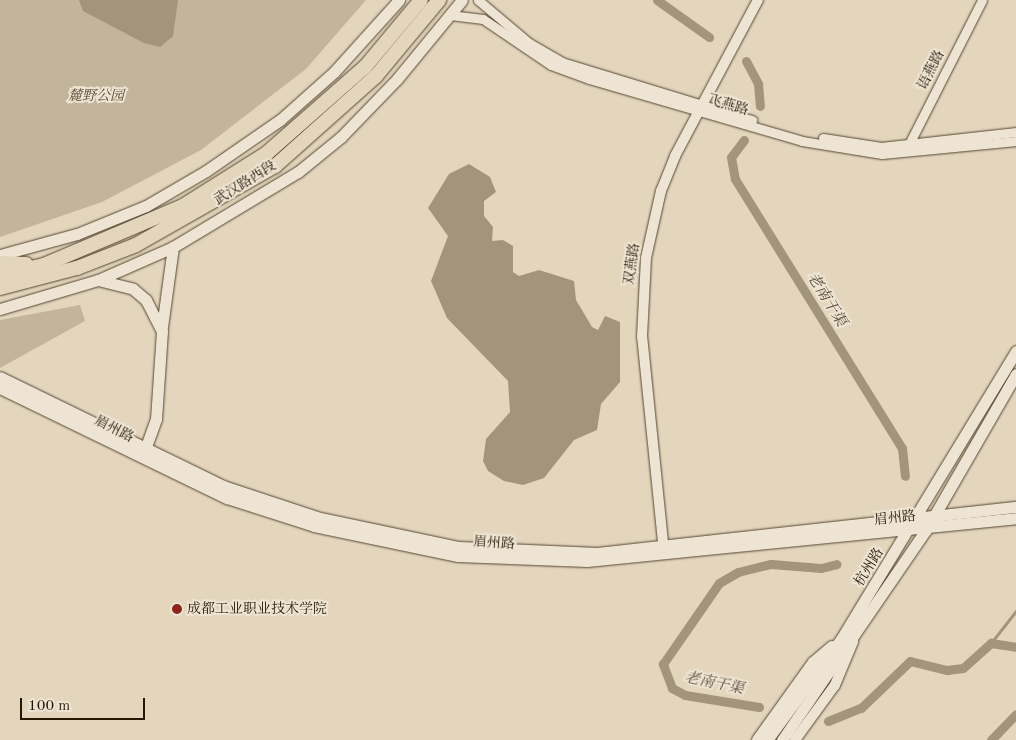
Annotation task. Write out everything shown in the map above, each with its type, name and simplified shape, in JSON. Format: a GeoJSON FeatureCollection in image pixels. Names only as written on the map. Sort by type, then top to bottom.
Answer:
{"type":"FeatureCollection","features":[{"type":"Feature","properties":{"kind":"highway","name":"武汉路西段"},"geometry":{"type":"LineString","coordinates":[[0,275],[44,265],[183,206],[267,153],[365,67],[421,0]]}},
{"type":"Feature","properties":{"kind":"highway","name":"武汉路西段"},"geometry":{"type":"LineString","coordinates":[[0,288],[77,268],[136,245],[275,166],[376,76],[439,0]]}},
{"type":"Feature","properties":{"kind":"highway"},"geometry":{"type":"LineString","coordinates":[[0,263],[44,265]]}},
{"type":"Feature","properties":{"kind":"main road"},"geometry":{"type":"LineString","coordinates":[[0,255],[77,234],[146,206],[206,170],[280,120],[328,78],[398,0]]}},
{"type":"Feature","properties":{"kind":"main road"},"geometry":{"type":"LineString","coordinates":[[0,309],[98,280],[173,247],[252,202],[340,137],[462,0]]}},
{"type":"Feature","properties":{"kind":"main road"},"geometry":{"type":"LineString","coordinates":[[140,459],[156,419],[162,331],[173,247]]}},
{"type":"Feature","properties":{"kind":"main road"},"geometry":{"type":"LineString","coordinates":[[98,280],[133,289],[146,300],[162,331]]}},
{"type":"Feature","properties":{"kind":"main road","name":"杭州路"},"geometry":{"type":"LineString","coordinates":[[767,740],[840,639],[917,518],[1016,351]]}},
{"type":"Feature","properties":{"kind":"main road","name":"杭州路"},"geometry":{"type":"LineString","coordinates":[[782,740],[853,642],[926,530],[1016,374]]}},
{"type":"Feature","properties":{"kind":"main road"},"geometry":{"type":"LineString","coordinates":[[0,377],[223,486],[320,518],[460,547],[597,553],[664,551],[1016,507]]}},
{"type":"Feature","properties":{"kind":"main road","name":"眉州路"},"geometry":{"type":"LineString","coordinates":[[0,388],[140,459],[227,498],[314,526],[458,556],[588,561],[664,551],[908,532],[1016,518]]}},
{"type":"Feature","properties":{"kind":"street","name":"飞燕路"},"geometry":{"type":"LineString","coordinates":[[478,0],[529,43],[562,62],[699,108]]}},
{"type":"Feature","properties":{"kind":"street","name":"双燕路"},"geometry":{"type":"LineString","coordinates":[[664,551],[642,337],[642,289],[661,191],[699,108],[758,0]]}},
{"type":"Feature","properties":{"kind":"street","name":"语燕路"},"geometry":{"type":"LineString","coordinates":[[907,149],[982,0]]}},
{"type":"Feature","properties":{"kind":"street","name":"飞燕路"},"geometry":{"type":"LineString","coordinates":[[450,15],[483,19],[552,65],[699,108],[802,135],[907,149],[1016,141]]}},
{"type":"Feature","properties":{"kind":"street","name":"飞燕路"},"geometry":{"type":"LineString","coordinates":[[907,149],[1016,132]]}},
{"type":"Feature","properties":{"kind":"street"},"geometry":{"type":"LineString","coordinates":[[757,740],[813,662],[840,639]]}},
{"type":"Feature","properties":{"kind":"street"},"geometry":{"type":"LineString","coordinates":[[795,740],[835,685],[853,642]]}},
{"type":"Feature","properties":{"kind":"green space","name":"麓野公园"},"geometry":{"type":"Polygon","coordinates":[[[0,0],[366,0],[306,69],[201,150],[102,202],[0,237],[0,0]]]}},
{"type":"Feature","properties":{"kind":"green space"},"geometry":{"type":"Polygon","coordinates":[[[80,305],[85,321],[0,368],[0,320],[80,305]]]}},
{"type":"Feature","properties":{"kind":"shaded area"},"geometry":{"type":"Polygon","coordinates":[[[79,0],[178,0],[173,36],[160,47],[144,43],[83,11],[79,0]]]}},
{"type":"Feature","properties":{"kind":"shaded area"},"geometry":{"type":"Polygon","coordinates":[[[469,164],[490,177],[496,192],[484,201],[484,216],[493,227],[492,241],[503,240],[513,246],[513,272],[519,276],[539,270],[574,281],[576,300],[592,327],[598,330],[605,316],[620,322],[620,382],[601,404],[597,430],[574,440],[544,478],[523,485],[504,481],[488,471],[483,461],[486,439],[510,412],[508,381],[447,318],[431,281],[448,236],[428,208],[449,174],[469,164]]]}},
{"type":"Feature","properties":{"kind":"waterway","name":"老南干渠"},"geometry":{"type":"LineString","coordinates":[[657,0],[709,37]]}},
{"type":"Feature","properties":{"kind":"waterway","name":"老南干渠"},"geometry":{"type":"LineString","coordinates":[[746,61],[758,84],[760,106]]}},
{"type":"Feature","properties":{"kind":"waterway","name":"老南干渠"},"geometry":{"type":"LineString","coordinates":[[744,140],[731,157],[735,179],[902,448],[905,476]]}},
{"type":"Feature","properties":{"kind":"waterway","name":"老南干渠"},"geometry":{"type":"LineString","coordinates":[[759,707],[685,695],[672,688],[663,664],[719,583],[738,572],[771,564],[821,568],[837,564]]}},
{"type":"Feature","properties":{"kind":"waterway"},"geometry":{"type":"LineString","coordinates":[[991,643],[1016,611]]}},
{"type":"Feature","properties":{"kind":"waterway","name":"老南干渠"},"geometry":{"type":"LineString","coordinates":[[828,721],[861,708],[910,661],[947,670],[963,668],[991,643],[1016,647]]}},
{"type":"Feature","properties":{"kind":"waterway","name":"老南干渠"},"geometry":{"type":"LineString","coordinates":[[991,740],[1016,714]]}},
{"type":"Feature","properties":{"kind":"place","name":"成都工业职业技术学院"},"geometry":{"type":"Point","coordinates":[177,609]}}]}
